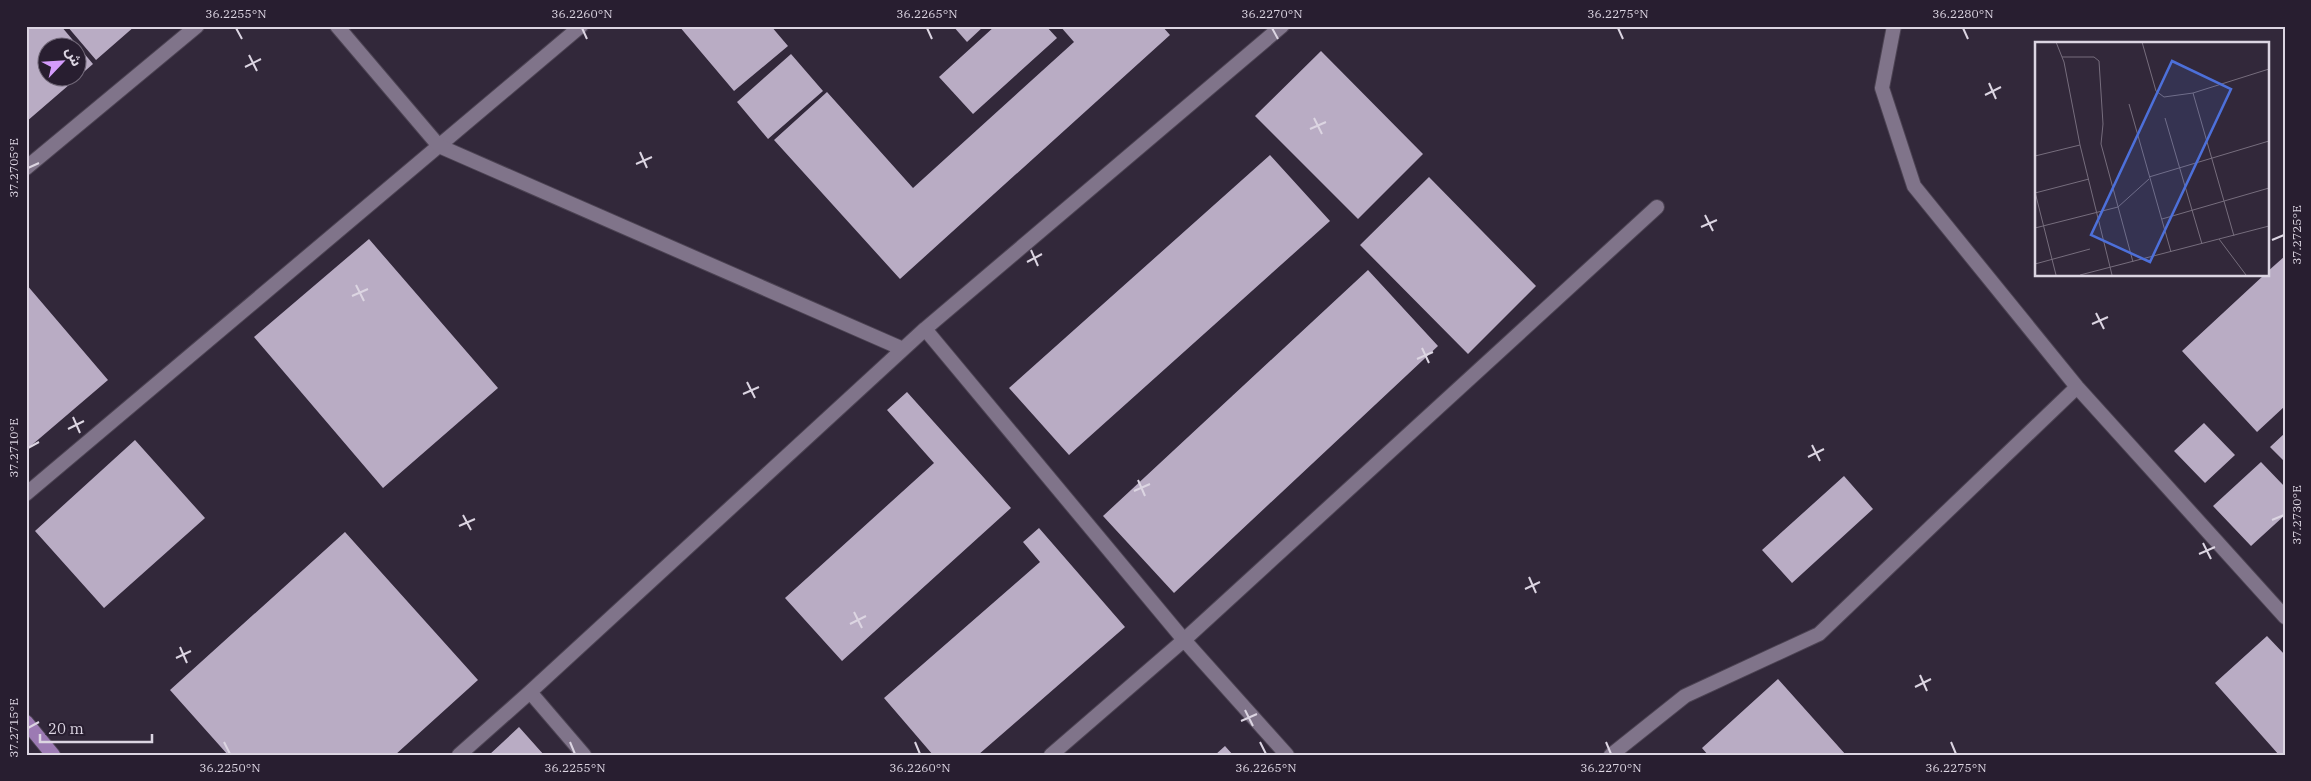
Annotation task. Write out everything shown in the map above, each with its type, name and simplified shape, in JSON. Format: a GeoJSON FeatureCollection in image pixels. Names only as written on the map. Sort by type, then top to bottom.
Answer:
{"type":"FeatureCollection","features":[{"type":"Feature","properties":{"kind":"main road"},"geometry":{"type":"LineString","coordinates":[[26,722],[53,755]]}},
{"type":"Feature","properties":{"kind":"street"},"geometry":{"type":"LineString","coordinates":[[26,168],[197,26]]}},
{"type":"Feature","properties":{"kind":"street"},"geometry":{"type":"LineString","coordinates":[[337,26],[439,146],[904,349]]}},
{"type":"Feature","properties":{"kind":"street"},"geometry":{"type":"LineString","coordinates":[[26,494],[581,26]]}},
{"type":"Feature","properties":{"kind":"street"},"geometry":{"type":"LineString","coordinates":[[459,755],[530,692],[925,328],[1282,26]]}},
{"type":"Feature","properties":{"kind":"street"},"geometry":{"type":"LineString","coordinates":[[1894,26],[1882,88],[1914,186],[2077,387],[2285,617]]}},
{"type":"Feature","properties":{"kind":"street"},"geometry":{"type":"LineString","coordinates":[[1052,755],[1184,640],[1657,207]]}},
{"type":"Feature","properties":{"kind":"street"},"geometry":{"type":"LineString","coordinates":[[925,328],[1184,640],[1287,755]]}},
{"type":"Feature","properties":{"kind":"street"},"geometry":{"type":"LineString","coordinates":[[1611,755],[1685,696],[1819,634],[2077,387]]}},
{"type":"Feature","properties":{"kind":"street"},"geometry":{"type":"LineString","coordinates":[[530,692],[584,755]]}},
{"type":"Feature","properties":{"kind":"building"},"geometry":{"type":"Polygon","coordinates":[[[26,26],[61,26],[71,38],[38,38],[38,88],[65,88],[26,122],[26,26]]]}},
{"type":"Feature","properties":{"kind":"building"},"geometry":{"type":"Polygon","coordinates":[[[67,26],[135,26],[96,60],[88,51],[88,38],[77,38],[67,26]]]}},
{"type":"Feature","properties":{"kind":"building"},"geometry":{"type":"Polygon","coordinates":[[[679,26],[771,26],[788,46],[734,91],[679,26]]]}},
{"type":"Feature","properties":{"kind":"building"},"geometry":{"type":"Polygon","coordinates":[[[953,26],[984,26],[967,42],[953,26]]]}},
{"type":"Feature","properties":{"kind":"building"},"geometry":{"type":"Polygon","coordinates":[[[995,26],[1046,26],[1057,38],[973,114],[939,77],[995,26]]]}},
{"type":"Feature","properties":{"kind":"building"},"geometry":{"type":"Polygon","coordinates":[[[1060,26],[1162,26],[1170,35],[900,279],[774,140],[827,92],[913,188],[1074,42],[1060,26]]]}},
{"type":"Feature","properties":{"kind":"building"},"geometry":{"type":"Polygon","coordinates":[[[1321,51],[1423,154],[1358,219],[1255,116],[1321,51]]]}},
{"type":"Feature","properties":{"kind":"building"},"geometry":{"type":"Polygon","coordinates":[[[791,54],[823,91],[768,139],[737,102],[791,54]]]}},
{"type":"Feature","properties":{"kind":"building"},"geometry":{"type":"Polygon","coordinates":[[[88,58],[93,64],[88,68],[88,58]]]}},
{"type":"Feature","properties":{"kind":"building"},"geometry":{"type":"Polygon","coordinates":[[[1270,155],[1330,221],[1069,455],[1009,388],[1270,155]]]}},
{"type":"Feature","properties":{"kind":"building"},"geometry":{"type":"Polygon","coordinates":[[[1429,177],[1536,286],[1468,354],[1360,245],[1429,177]]]}},
{"type":"Feature","properties":{"kind":"building"},"geometry":{"type":"Polygon","coordinates":[[[369,239],[498,388],[383,488],[254,337],[369,239]]]}},
{"type":"Feature","properties":{"kind":"building"},"geometry":{"type":"Polygon","coordinates":[[[2285,256],[2285,406],[2257,432],[2182,351],[2263,276],[2268,276],[2268,271],[2285,256]]]}},
{"type":"Feature","properties":{"kind":"building"},"geometry":{"type":"Polygon","coordinates":[[[1368,270],[1438,346],[1174,593],[1103,516],[1368,270]]]}},
{"type":"Feature","properties":{"kind":"building"},"geometry":{"type":"Polygon","coordinates":[[[26,284],[108,380],[26,450],[26,284]]]}},
{"type":"Feature","properties":{"kind":"building"},"geometry":{"type":"Polygon","coordinates":[[[907,392],[1011,508],[842,661],[785,598],[934,463],[887,410],[907,392]]]}},
{"type":"Feature","properties":{"kind":"building"},"geometry":{"type":"Polygon","coordinates":[[[2204,423],[2235,455],[2205,483],[2174,451],[2204,423]]]}},
{"type":"Feature","properties":{"kind":"building"},"geometry":{"type":"Polygon","coordinates":[[[2285,433],[2285,462],[2270,447],[2285,433]]]}},
{"type":"Feature","properties":{"kind":"building"},"geometry":{"type":"Polygon","coordinates":[[[135,440],[205,518],[104,608],[35,531],[135,440]]]}},
{"type":"Feature","properties":{"kind":"building"},"geometry":{"type":"Polygon","coordinates":[[[2261,462],[2285,487],[2285,515],[2251,546],[2213,506],[2261,462]]]}},
{"type":"Feature","properties":{"kind":"building"},"geometry":{"type":"Polygon","coordinates":[[[1844,476],[1873,509],[1792,583],[1762,550],[1844,476]]]}},
{"type":"Feature","properties":{"kind":"building"},"geometry":{"type":"Polygon","coordinates":[[[1039,528],[1125,627],[978,755],[933,755],[884,698],[1040,562],[1023,542],[1039,528]]]}},
{"type":"Feature","properties":{"kind":"building"},"geometry":{"type":"Polygon","coordinates":[[[345,532],[478,680],[395,755],[228,755],[170,690],[345,532]]]}},
{"type":"Feature","properties":{"kind":"building"},"geometry":{"type":"Polygon","coordinates":[[[2267,636],[2285,655],[2285,755],[2279,755],[2215,683],[2267,636]]]}},
{"type":"Feature","properties":{"kind":"building"},"geometry":{"type":"Polygon","coordinates":[[[1778,679],[1846,755],[1708,755],[1702,748],[1778,679]]]}},
{"type":"Feature","properties":{"kind":"building"},"geometry":{"type":"Polygon","coordinates":[[[519,727],[544,755],[489,755],[519,727]]]}},
{"type":"Feature","properties":{"kind":"building"},"geometry":{"type":"Polygon","coordinates":[[[1225,746],[1233,755],[1215,755],[1225,746]]]}}]}
